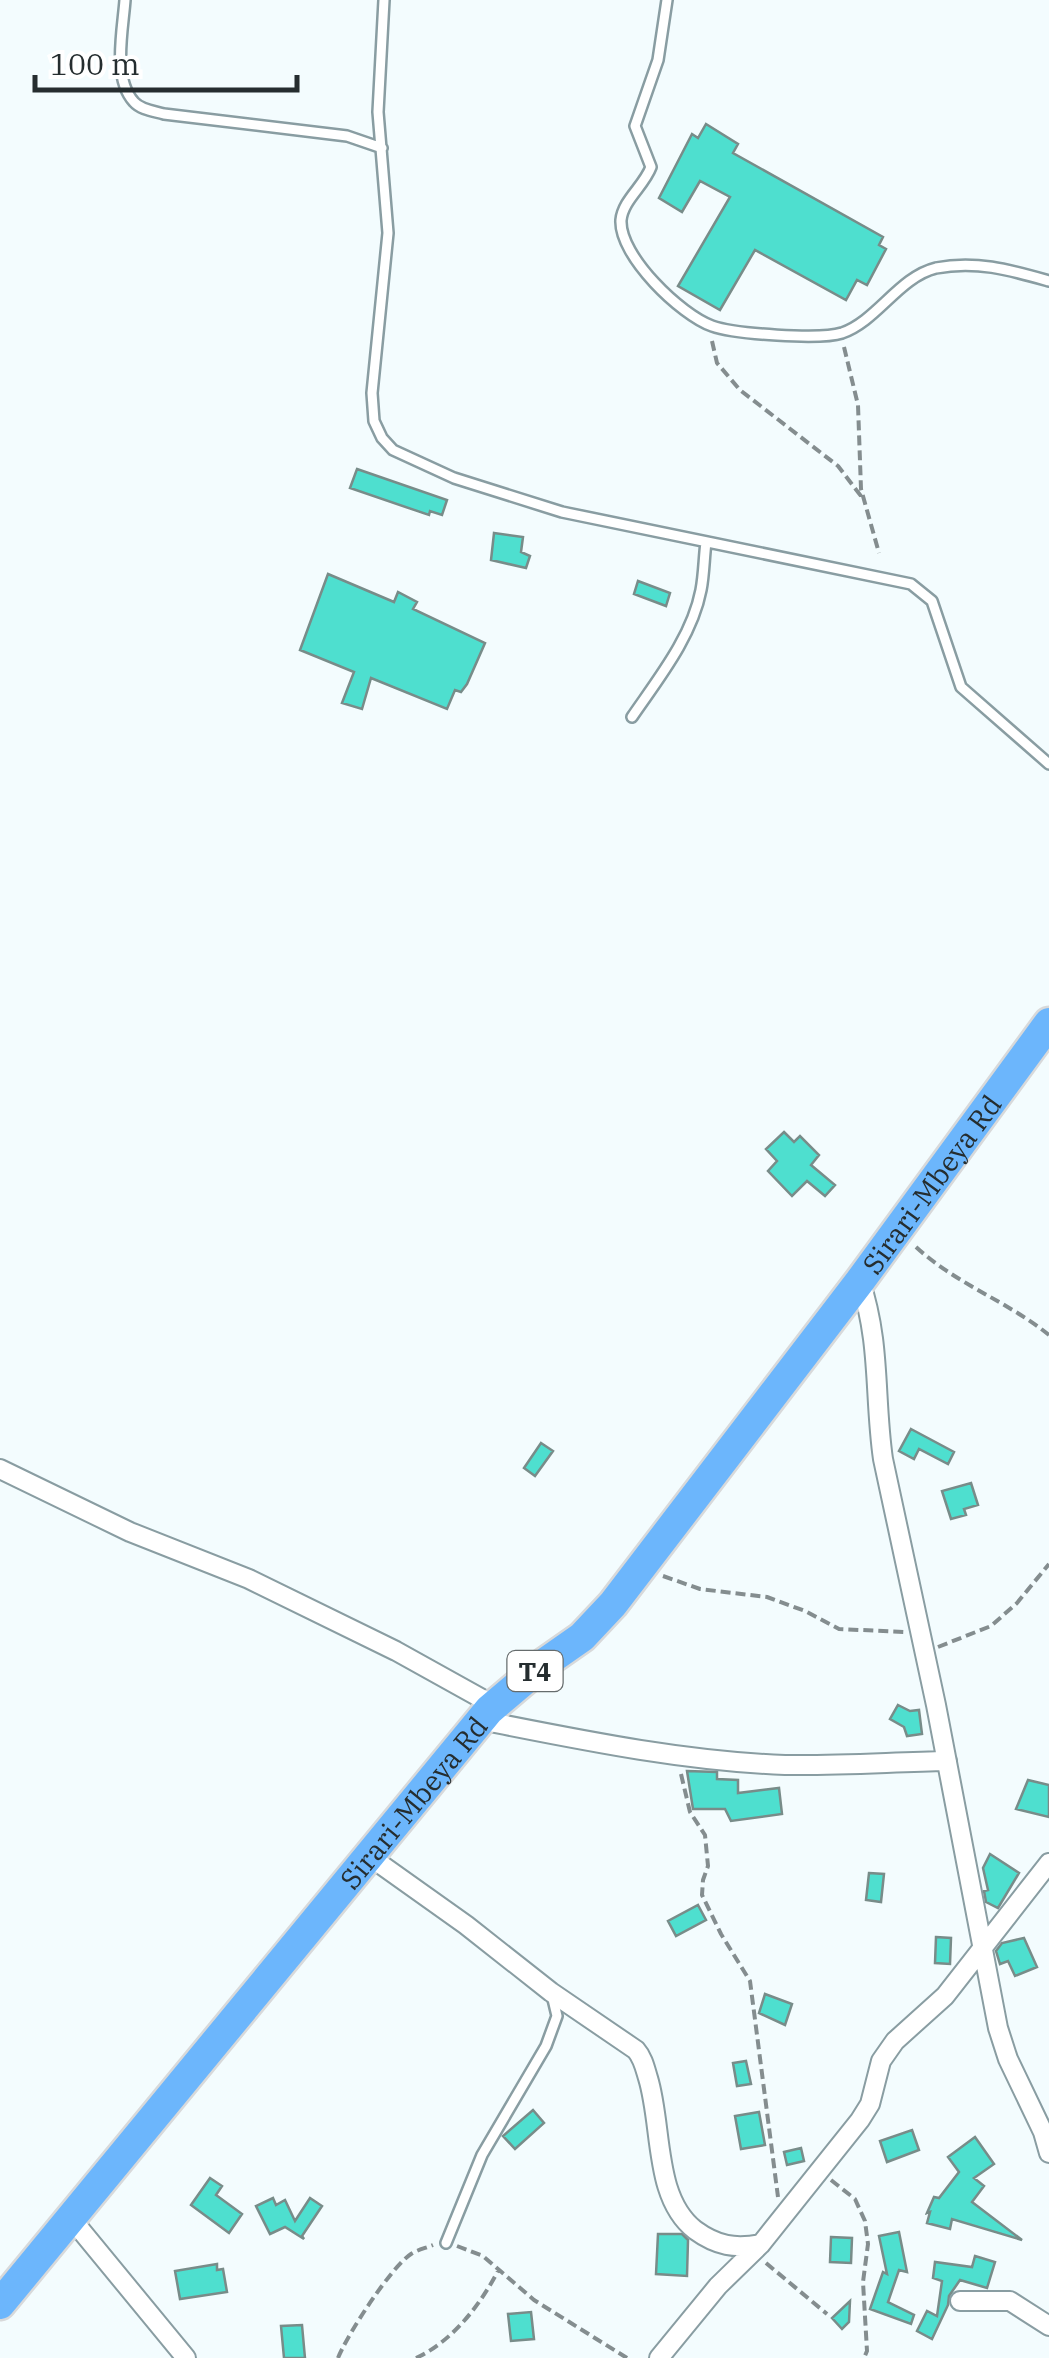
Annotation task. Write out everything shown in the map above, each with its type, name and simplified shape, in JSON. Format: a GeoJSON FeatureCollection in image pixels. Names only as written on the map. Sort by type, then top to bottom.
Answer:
{"type":"FeatureCollection","features":[{"type":"Feature","properties":{"kind":"highway","name":"Sirari-Mbeya Rd"},"geometry":{"type":"LineString","coordinates":[[0,2304],[488,1713],[542,1665],[582,1637],[640,1568],[860,1281],[1049,1022]]}},
{"type":"Feature","properties":{"kind":"street"},"geometry":{"type":"LineString","coordinates":[[860,1281],[875,1333],[883,1460],[947,1762],[981,1950],[1008,2059],[1027,2093],[1049,2152]]}},
{"type":"Feature","properties":{"kind":"street"},"geometry":{"type":"LineString","coordinates":[[0,1470],[130,1532],[265,1587],[396,1651],[488,1713],[618,1747],[661,1752],[785,1764],[947,1762]]}},
{"type":"Feature","properties":{"kind":"street"},"geometry":{"type":"LineString","coordinates":[[370,1856],[641,2055],[653,2093],[666,2184],[684,2221],[706,2239],[722,2245],[756,2247]]}},
{"type":"Feature","properties":{"kind":"street"},"geometry":{"type":"LineString","coordinates":[[659,2358],[781,2219],[870,2104],[881,2061],[895,2041],[946,1996],[1049,1863]]}},
{"type":"Feature","properties":{"kind":"street"},"geometry":{"type":"LineString","coordinates":[[70,2217],[186,2358]]}},
{"type":"Feature","properties":{"kind":"street"},"geometry":{"type":"LineString","coordinates":[[960,2300],[1010,2301],[1049,2326]]}},
{"type":"Feature","properties":{"kind":"lane"},"geometry":{"type":"LineString","coordinates":[[125,0],[122,72],[124,86],[138,106],[164,114],[346,136],[382,148]]}},
{"type":"Feature","properties":{"kind":"lane"},"geometry":{"type":"LineString","coordinates":[[384,0],[378,112],[388,232],[372,393],[374,422],[382,438],[393,450],[454,478],[562,512],[911,584],[932,601],[961,687],[1049,764]]}},
{"type":"Feature","properties":{"kind":"lane"},"geometry":{"type":"LineString","coordinates":[[666,0],[658,60],[635,126],[651,167],[622,213],[622,233],[626,249],[649,277],[707,324],[805,336],[840,333],[917,277],[934,269],[972,263],[1049,281]]}},
{"type":"Feature","properties":{"kind":"lane"},"geometry":{"type":"LineString","coordinates":[[632,716],[662,673],[694,615],[701,592],[706,542]]}},
{"type":"Feature","properties":{"kind":"lane"},"geometry":{"type":"LineString","coordinates":[[446,2242],[482,2154],[555,2024],[556,2005],[551,1992]]}},
{"type":"Feature","properties":{"kind":"path"},"geometry":{"type":"LineString","coordinates":[[707,324],[715,359],[728,378],[838,466],[864,500]]}},
{"type":"Feature","properties":{"kind":"path"},"geometry":{"type":"LineString","coordinates":[[840,333],[858,405],[864,500],[879,553]]}},
{"type":"Feature","properties":{"kind":"path"},"geometry":{"type":"LineString","coordinates":[[898,1230],[940,1270],[1010,1307],[1049,1335]]}},
{"type":"Feature","properties":{"kind":"path"},"geometry":{"type":"LineString","coordinates":[[640,1568],[700,1589],[767,1597],[805,1611],[839,1630],[922,1643],[992,1626],[1017,1604],[1049,1564]]}},
{"type":"Feature","properties":{"kind":"path"},"geometry":{"type":"LineString","coordinates":[[661,1752],[683,1776],[690,1812],[705,1833],[708,1866],[702,1895],[750,1980],[781,2219]]}},
{"type":"Feature","properties":{"kind":"path"},"geometry":{"type":"LineString","coordinates":[[819,2172],[855,2200],[866,2221],[864,2358]]}},
{"type":"Feature","properties":{"kind":"path"},"geometry":{"type":"LineString","coordinates":[[338,2358],[391,2273],[409,2255],[446,2242],[483,2256],[534,2300],[627,2358]]}},
{"type":"Feature","properties":{"kind":"path"},"geometry":{"type":"LineString","coordinates":[[756,2247],[828,2314]]}},
{"type":"Feature","properties":{"kind":"path"},"geometry":{"type":"LineString","coordinates":[[416,2358],[437,2348],[456,2328],[499,2269]]}},
{"type":"Feature","properties":{"kind":"building"},"geometry":{"type":"Polygon","coordinates":[[[706,124],[738,144],[733,153],[883,237],[879,245],[886,249],[867,285],[857,280],[846,300],[755,250],[720,310],[678,286],[730,197],[700,181],[682,212],[659,198],[692,134],[698,138],[706,124]]]}},
{"type":"Feature","properties":{"kind":"building"},"geometry":{"type":"Polygon","coordinates":[[[357,469],[447,500],[442,515],[430,511],[429,515],[350,488],[357,469]]]}},
{"type":"Feature","properties":{"kind":"building"},"geometry":{"type":"Polygon","coordinates":[[[494,533],[523,537],[521,552],[530,556],[526,568],[491,560],[494,533]]]}},
{"type":"Feature","properties":{"kind":"building"},"geometry":{"type":"Polygon","coordinates":[[[328,574],[394,602],[398,592],[417,602],[413,609],[485,643],[467,684],[461,692],[455,690],[447,709],[371,678],[362,709],[342,703],[354,672],[300,650],[328,574]]]}},
{"type":"Feature","properties":{"kind":"building"},"geometry":{"type":"Polygon","coordinates":[[[638,581],[670,593],[666,606],[634,594],[638,581]]]}},
{"type":"Feature","properties":{"kind":"building"},"geometry":{"type":"Polygon","coordinates":[[[784,1132],[794,1142],[800,1136],[819,1155],[811,1165],[835,1185],[825,1196],[807,1181],[792,1196],[768,1171],[777,1161],[766,1149],[784,1132]]]}},
{"type":"Feature","properties":{"kind":"building"},"geometry":{"type":"Polygon","coordinates":[[[911,1429],[954,1452],[948,1464],[919,1449],[914,1459],[899,1451],[911,1429]]]}},
{"type":"Feature","properties":{"kind":"building"},"geometry":{"type":"Polygon","coordinates":[[[541,1443],[553,1451],[535,1476],[524,1468],[541,1443]]]}},
{"type":"Feature","properties":{"kind":"building"},"geometry":{"type":"Polygon","coordinates":[[[971,1483],[978,1505],[964,1509],[966,1515],[951,1519],[942,1491],[971,1483]]]}},
{"type":"Feature","properties":{"kind":"building"},"geometry":{"type":"Polygon","coordinates":[[[898,1705],[910,1711],[919,1710],[922,1734],[907,1736],[904,1727],[890,1719],[898,1705]]]}},
{"type":"Feature","properties":{"kind":"building"},"geometry":{"type":"Polygon","coordinates":[[[687,1771],[717,1772],[717,1779],[738,1780],[738,1793],[779,1788],[782,1814],[731,1821],[725,1809],[693,1809],[687,1771]]]}},
{"type":"Feature","properties":{"kind":"building"},"geometry":{"type":"Polygon","coordinates":[[[1028,1780],[1049,1785],[1049,1817],[1016,1809],[1028,1780]]]}},
{"type":"Feature","properties":{"kind":"building"},"geometry":{"type":"Polygon","coordinates":[[[990,1854],[1019,1873],[998,1908],[986,1902],[984,1891],[988,1890],[983,1868],[990,1854]]]}},
{"type":"Feature","properties":{"kind":"building"},"geometry":{"type":"Polygon","coordinates":[[[869,1873],[884,1874],[881,1902],[866,1900],[869,1873]]]}},
{"type":"Feature","properties":{"kind":"building"},"geometry":{"type":"Polygon","coordinates":[[[698,1905],[706,1920],[676,1936],[668,1921],[698,1905]]]}},
{"type":"Feature","properties":{"kind":"building"},"geometry":{"type":"Polygon","coordinates":[[[936,1937],[951,1938],[950,1964],[935,1963],[936,1937]]]}},
{"type":"Feature","properties":{"kind":"building"},"geometry":{"type":"Polygon","coordinates":[[[1024,1938],[1037,1967],[1015,1976],[1008,1961],[1000,1964],[996,1951],[1002,1943],[1024,1938]]]}},
{"type":"Feature","properties":{"kind":"building"},"geometry":{"type":"Polygon","coordinates":[[[765,1994],[792,2004],[785,2025],[759,2013],[765,1994]]]}},
{"type":"Feature","properties":{"kind":"building"},"geometry":{"type":"Polygon","coordinates":[[[746,2061],[751,2084],[737,2086],[733,2063],[746,2061]]]}},
{"type":"Feature","properties":{"kind":"building"},"geometry":{"type":"Polygon","coordinates":[[[533,2110],[544,2123],[515,2149],[503,2136],[533,2110]]]}},
{"type":"Feature","properties":{"kind":"building"},"geometry":{"type":"Polygon","coordinates":[[[759,2112],[765,2145],[741,2149],[735,2116],[759,2112]]]}},
{"type":"Feature","properties":{"kind":"building"},"geometry":{"type":"Polygon","coordinates":[[[912,2130],[919,2150],[887,2162],[880,2141],[912,2130]]]}},
{"type":"Feature","properties":{"kind":"building"},"geometry":{"type":"Polygon","coordinates":[[[975,2137],[994,2164],[974,2178],[984,2186],[972,2202],[1022,2240],[952,2219],[950,2229],[927,2223],[934,2197],[939,2198],[959,2172],[948,2157],[975,2137]]]}},
{"type":"Feature","properties":{"kind":"building"},"geometry":{"type":"Polygon","coordinates":[[[801,2148],[804,2161],[787,2165],[784,2152],[801,2148]]]}},
{"type":"Feature","properties":{"kind":"building"},"geometry":{"type":"Polygon","coordinates":[[[210,2178],[222,2186],[216,2195],[242,2214],[229,2233],[191,2205],[210,2178]]]}},
{"type":"Feature","properties":{"kind":"building"},"geometry":{"type":"Polygon","coordinates":[[[273,2198],[276,2205],[285,2200],[295,2221],[310,2198],[322,2206],[302,2236],[304,2239],[285,2227],[270,2234],[256,2206],[273,2198]]]}},
{"type":"Feature","properties":{"kind":"building"},"geometry":{"type":"Polygon","coordinates":[[[899,2232],[907,2272],[899,2270],[888,2302],[914,2315],[911,2324],[870,2309],[883,2272],[887,2274],[879,2236],[899,2232]]]}},
{"type":"Feature","properties":{"kind":"building"},"geometry":{"type":"Polygon","coordinates":[[[658,2234],[682,2234],[688,2240],[687,2276],[656,2274],[658,2234]]]}},
{"type":"Feature","properties":{"kind":"building"},"geometry":{"type":"Polygon","coordinates":[[[831,2237],[852,2238],[851,2263],[830,2262],[831,2237]]]}},
{"type":"Feature","properties":{"kind":"building"},"geometry":{"type":"Polygon","coordinates":[[[975,2256],[995,2262],[987,2288],[960,2280],[949,2296],[932,2339],[917,2331],[927,2311],[937,2316],[942,2281],[933,2278],[935,2262],[972,2267],[975,2256]]]}},
{"type":"Feature","properties":{"kind":"building"},"geometry":{"type":"Polygon","coordinates":[[[217,2264],[217,2270],[223,2269],[227,2292],[180,2299],[175,2271],[217,2264]]]}},
{"type":"Feature","properties":{"kind":"building"},"geometry":{"type":"Polygon","coordinates":[[[850,2301],[849,2322],[842,2329],[832,2318],[850,2301]]]}},
{"type":"Feature","properties":{"kind":"building"},"geometry":{"type":"Polygon","coordinates":[[[531,2312],[534,2339],[511,2341],[508,2314],[531,2312]]]}},
{"type":"Feature","properties":{"kind":"building"},"geometry":{"type":"Polygon","coordinates":[[[302,2325],[305,2358],[284,2358],[281,2326],[302,2325]]]}}]}
